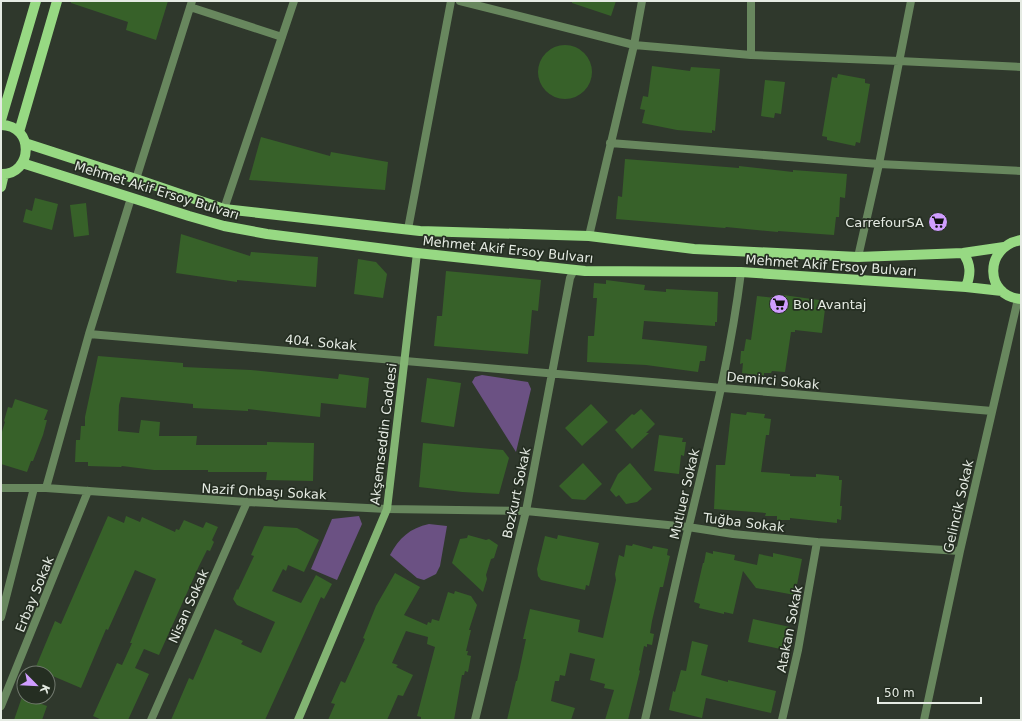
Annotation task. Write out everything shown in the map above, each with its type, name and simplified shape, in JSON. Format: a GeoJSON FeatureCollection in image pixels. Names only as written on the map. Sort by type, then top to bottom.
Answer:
{"type":"FeatureCollection","features":[{"type":"Feature","properties":{"kind":"main road"},"geometry":{"type":"LineString","coordinates":[[1,120],[36,1]]}},
{"type":"Feature","properties":{"kind":"main road"},"geometry":{"type":"LineString","coordinates":[[19,132],[57,1]]}},
{"type":"Feature","properties":{"kind":"main road"},"geometry":{"type":"LineString","coordinates":[[1,125],[10,126],[19,132],[26,143],[26,150],[22,163],[12,172],[3,174],[1,187]]}},
{"type":"Feature","properties":{"kind":"main road","name":"Mehmet Akif Ersoy Bulvarı"},"geometry":{"type":"LineString","coordinates":[[26,143],[224,209],[427,231],[589,236],[694,249],[858,257],[963,253],[1004,247],[1012,242],[1021,240]]}},
{"type":"Feature","properties":{"kind":"main road","name":"Mehmet Akif Ersoy Bulvarı"},"geometry":{"type":"LineString","coordinates":[[22,163],[224,226],[267,234],[417,253],[574,270],[741,272],[966,287],[1002,291],[1019,299]]}},
{"type":"Feature","properties":{"kind":"main road"},"geometry":{"type":"LineString","coordinates":[[1002,291],[995,281],[993,269],[996,257],[1004,247]]}},
{"type":"Feature","properties":{"kind":"main road","name":"Akşemseddin Caddesi"},"geometry":{"type":"LineString","coordinates":[[298,720],[387,510],[417,253]]}},
{"type":"Feature","properties":{"kind":"main road"},"geometry":{"type":"LineString","coordinates":[[963,253],[970,266],[970,273],[966,287]]}},
{"type":"Feature","properties":{"kind":"street"},"geometry":{"type":"LineString","coordinates":[[224,209],[294,1]]}},
{"type":"Feature","properties":{"kind":"street"},"geometry":{"type":"LineString","coordinates":[[408,229],[451,1]]}},
{"type":"Feature","properties":{"kind":"street"},"geometry":{"type":"LineString","coordinates":[[460,1],[634,45],[751,55],[1021,68]]}},
{"type":"Feature","properties":{"kind":"street"},"geometry":{"type":"LineString","coordinates":[[589,236],[634,45],[642,1]]}},
{"type":"Feature","properties":{"kind":"street"},"geometry":{"type":"LineString","coordinates":[[751,1],[751,55]]}},
{"type":"Feature","properties":{"kind":"street"},"geometry":{"type":"LineString","coordinates":[[858,257],[879,164],[911,1]]}},
{"type":"Feature","properties":{"kind":"street"},"geometry":{"type":"LineString","coordinates":[[136,179],[191,4],[282,37]]}},
{"type":"Feature","properties":{"kind":"street"},"geometry":{"type":"LineString","coordinates":[[610,143],[879,164],[1021,171]]}},
{"type":"Feature","properties":{"kind":"street"},"geometry":{"type":"LineString","coordinates":[[46,488],[89,334],[131,198]]}},
{"type":"Feature","properties":{"kind":"street","name":"Bozkurt Sokak"},"geometry":{"type":"LineString","coordinates":[[475,720],[526,511],[570,278],[574,270]]}},
{"type":"Feature","properties":{"kind":"street","name":"Mutluer Sokak"},"geometry":{"type":"LineString","coordinates":[[645,720],[688,527],[722,387],[741,272]]}},
{"type":"Feature","properties":{"kind":"street","name":"Gelincik Sokak"},"geometry":{"type":"LineString","coordinates":[[924,720],[960,551],[1019,299]]}},
{"type":"Feature","properties":{"kind":"street","name":"404. Sokak"},"geometry":{"type":"LineString","coordinates":[[89,334],[404,360],[551,375]]}},
{"type":"Feature","properties":{"kind":"street","name":"Demirci Sokak"},"geometry":{"type":"LineString","coordinates":[[551,375],[722,387],[992,411]]}},
{"type":"Feature","properties":{"kind":"street","name":"Nazif Onbaşı Sokak"},"geometry":{"type":"LineString","coordinates":[[1,488],[46,488],[387,510],[526,511]]}},
{"type":"Feature","properties":{"kind":"street"},"geometry":{"type":"LineString","coordinates":[[1,617],[34,488]]}},
{"type":"Feature","properties":{"kind":"street","name":"Erbay Sokak"},"geometry":{"type":"LineString","coordinates":[[1,706],[88,491]]}},
{"type":"Feature","properties":{"kind":"street","name":"Nisan Sokak"},"geometry":{"type":"LineString","coordinates":[[150,720],[246,502]]}},
{"type":"Feature","properties":{"kind":"street","name":"Tuğba Sokak"},"geometry":{"type":"LineString","coordinates":[[526,511],[688,527],[733,534],[817,542],[960,551]]}},
{"type":"Feature","properties":{"kind":"street","name":"Atakan Sokak"},"geometry":{"type":"LineString","coordinates":[[782,720],[798,650],[817,542]]}},
{"type":"Feature","properties":{"kind":"shaded area"},"geometry":{"type":"Polygon","coordinates":[[[482,375],[528,382],[531,389],[516,452],[472,382],[475,377],[482,375]]]}},
{"type":"Feature","properties":{"kind":"shaded area"},"geometry":{"type":"Polygon","coordinates":[[[359,516],[362,524],[337,580],[311,569],[332,519],[359,516]]]}},
{"type":"Feature","properties":{"kind":"shaded area"},"geometry":{"type":"Polygon","coordinates":[[[429,524],[447,526],[440,566],[436,574],[424,580],[417,578],[390,555],[401,539],[411,531],[429,524]]]}},
{"type":"Feature","properties":{"kind":"building"},"geometry":{"type":"Polygon","coordinates":[[[71,1],[168,1],[156,40],[126,30],[128,22],[71,3],[71,1]]]}},
{"type":"Feature","properties":{"kind":"building"},"geometry":{"type":"Polygon","coordinates":[[[572,1],[616,1],[611,16],[572,3],[572,1]]]}},
{"type":"Feature","properties":{"kind":"building"},"geometry":{"type":"Polygon","coordinates":[[[565,45],[575,47],[584,53],[590,62],[592,72],[590,82],[584,91],[575,97],[565,99],[555,97],[546,91],[540,82],[538,72],[540,62],[546,53],[555,47],[565,45]]]}},
{"type":"Feature","properties":{"kind":"building"},"geometry":{"type":"Polygon","coordinates":[[[652,66],[690,71],[691,67],[720,69],[715,131],[712,130],[712,133],[677,130],[642,123],[645,110],[640,109],[643,96],[648,97],[652,66]]]}},
{"type":"Feature","properties":{"kind":"building"},"geometry":{"type":"Polygon","coordinates":[[[838,74],[865,79],[865,83],[870,84],[860,143],[856,142],[855,146],[827,140],[827,137],[822,136],[832,77],[837,78],[838,74]]]}},
{"type":"Feature","properties":{"kind":"building"},"geometry":{"type":"Polygon","coordinates":[[[765,80],[785,82],[781,114],[775,113],[774,118],[761,116],[765,80]]]}},
{"type":"Feature","properties":{"kind":"building"},"geometry":{"type":"Polygon","coordinates":[[[261,137],[330,156],[331,152],[388,162],[385,190],[249,180],[261,137]]]}},
{"type":"Feature","properties":{"kind":"building"},"geometry":{"type":"Polygon","coordinates":[[[625,159],[739,168],[739,166],[793,172],[793,170],[847,174],[845,198],[840,197],[839,217],[836,217],[834,235],[616,219],[618,196],[622,197],[625,159]]]}},
{"type":"Feature","properties":{"kind":"building"},"geometry":{"type":"Polygon","coordinates":[[[35,198],[58,204],[52,230],[23,222],[26,209],[32,211],[35,198]]]}},
{"type":"Feature","properties":{"kind":"building"},"geometry":{"type":"Polygon","coordinates":[[[86,203],[89,235],[74,237],[70,205],[86,203]]]}},
{"type":"Feature","properties":{"kind":"building"},"geometry":{"type":"Polygon","coordinates":[[[181,234],[250,256],[251,252],[318,257],[316,287],[237,280],[237,282],[176,273],[181,234]]]}},
{"type":"Feature","properties":{"kind":"building"},"geometry":{"type":"Polygon","coordinates":[[[358,259],[376,262],[387,274],[383,298],[354,294],[358,259]]]}},
{"type":"Feature","properties":{"kind":"building"},"geometry":{"type":"Polygon","coordinates":[[[446,271],[541,280],[538,311],[532,310],[528,354],[434,346],[437,316],[442,316],[446,271]]]}},
{"type":"Feature","properties":{"kind":"building"},"geometry":{"type":"Polygon","coordinates":[[[606,280],[645,285],[644,290],[666,292],[666,289],[718,292],[717,322],[715,322],[715,326],[644,321],[642,339],[707,346],[705,361],[700,361],[698,372],[646,365],[587,362],[588,336],[594,336],[597,298],[593,298],[594,283],[606,284],[606,280]]]}},
{"type":"Feature","properties":{"kind":"building"},"geometry":{"type":"Polygon","coordinates":[[[776,294],[826,301],[822,333],[795,330],[795,332],[791,332],[785,372],[772,371],[771,373],[764,373],[764,376],[742,373],[743,363],[740,364],[741,351],[744,351],[746,339],[751,340],[757,296],[775,298],[776,294]]]}},
{"type":"Feature","properties":{"kind":"building"},"geometry":{"type":"Polygon","coordinates":[[[98,356],[183,363],[183,367],[251,370],[338,379],[339,374],[369,378],[366,408],[321,403],[320,417],[248,409],[248,411],[193,408],[193,404],[121,397],[119,405],[118,431],[139,433],[141,420],[160,422],[159,436],[197,436],[196,445],[267,445],[267,442],[314,443],[313,481],[266,480],[267,472],[208,472],[208,470],[154,470],[122,466],[88,466],[88,462],[75,462],[76,440],[80,440],[81,426],[85,426],[85,417],[98,356]]]}},
{"type":"Feature","properties":{"kind":"building"},"geometry":{"type":"Polygon","coordinates":[[[427,378],[461,383],[454,427],[421,422],[427,378]]]}},
{"type":"Feature","properties":{"kind":"building"},"geometry":{"type":"Polygon","coordinates":[[[15,399],[48,410],[44,420],[47,420],[43,435],[27,472],[1,464],[1,435],[4,421],[8,407],[12,408],[15,399]]]}},
{"type":"Feature","properties":{"kind":"building"},"geometry":{"type":"Polygon","coordinates":[[[591,404],[608,422],[582,446],[565,428],[591,404]]]}},
{"type":"Feature","properties":{"kind":"building"},"geometry":{"type":"Polygon","coordinates":[[[641,409],[655,424],[646,433],[649,433],[632,449],[615,430],[632,414],[634,415],[641,409]]]}},
{"type":"Feature","properties":{"kind":"building"},"geometry":{"type":"Polygon","coordinates":[[[747,412],[765,414],[764,418],[771,419],[769,435],[766,435],[761,472],[790,474],[790,476],[816,477],[816,474],[839,476],[839,480],[842,480],[840,506],[842,506],[841,520],[837,519],[837,523],[790,518],[790,520],[777,520],[777,516],[765,516],[766,513],[714,509],[716,465],[725,465],[731,413],[746,415],[747,412]]]}},
{"type":"Feature","properties":{"kind":"building"},"geometry":{"type":"Polygon","coordinates":[[[659,435],[683,438],[682,442],[686,442],[684,456],[681,455],[679,474],[654,471],[659,435]]]}},
{"type":"Feature","properties":{"kind":"building"},"geometry":{"type":"Polygon","coordinates":[[[423,443],[503,450],[509,458],[499,494],[462,492],[419,487],[423,443]]]}},
{"type":"Feature","properties":{"kind":"building"},"geometry":{"type":"Polygon","coordinates":[[[583,463],[602,484],[585,500],[572,499],[559,486],[583,463]]]}},
{"type":"Feature","properties":{"kind":"building"},"geometry":{"type":"Polygon","coordinates":[[[630,463],[652,489],[637,502],[626,504],[619,495],[616,497],[610,490],[618,474],[630,463]]]}},
{"type":"Feature","properties":{"kind":"building"},"geometry":{"type":"Polygon","coordinates":[[[108,516],[124,523],[126,516],[140,522],[142,517],[175,532],[176,529],[179,530],[184,520],[203,528],[206,522],[218,527],[212,540],[214,542],[210,551],[207,550],[199,566],[159,655],[144,649],[135,668],[149,674],[128,720],[102,720],[93,716],[117,663],[122,665],[132,643],[130,643],[156,579],[135,570],[108,630],[106,629],[81,688],[56,677],[56,665],[37,665],[55,621],[61,624],[108,516]]]}},
{"type":"Feature","properties":{"kind":"building"},"geometry":{"type":"Polygon","coordinates":[[[264,526],[297,528],[319,540],[304,572],[288,565],[286,571],[283,569],[272,591],[301,603],[316,575],[332,584],[324,599],[321,597],[265,720],[171,720],[189,678],[193,680],[215,629],[243,641],[241,644],[261,653],[275,622],[237,605],[233,599],[254,556],[251,555],[264,526]]]}},
{"type":"Feature","properties":{"kind":"building"},"geometry":{"type":"Polygon","coordinates":[[[468,535],[486,540],[489,539],[498,545],[494,558],[491,559],[483,592],[452,563],[460,539],[467,538],[468,535]]]}},
{"type":"Feature","properties":{"kind":"building"},"geometry":{"type":"Polygon","coordinates":[[[558,535],[599,543],[589,586],[586,585],[585,590],[541,580],[538,576],[537,569],[545,536],[557,539],[558,535]]]}},
{"type":"Feature","properties":{"kind":"building"},"geometry":{"type":"Polygon","coordinates":[[[633,544],[652,549],[653,546],[668,549],[667,555],[670,556],[663,587],[660,587],[652,621],[650,633],[654,634],[652,645],[647,644],[647,647],[644,646],[640,671],[628,720],[605,720],[614,690],[604,688],[605,684],[590,680],[595,659],[570,653],[565,676],[560,675],[559,681],[555,681],[551,701],[575,708],[571,720],[507,720],[526,639],[523,639],[530,609],[580,620],[578,632],[603,638],[616,580],[615,574],[619,555],[624,557],[626,545],[632,546],[633,544]]]}},
{"type":"Feature","properties":{"kind":"building"},"geometry":{"type":"Polygon","coordinates":[[[713,551],[735,555],[734,560],[757,565],[759,554],[773,557],[773,553],[802,559],[795,595],[756,588],[743,571],[733,614],[724,612],[724,614],[699,608],[700,604],[694,602],[703,563],[706,552],[713,554],[713,551]]]}},
{"type":"Feature","properties":{"kind":"building"},"geometry":{"type":"Polygon","coordinates":[[[395,573],[420,587],[404,615],[427,625],[428,622],[431,623],[432,619],[439,621],[448,592],[454,594],[455,591],[471,596],[477,605],[469,630],[471,630],[466,651],[468,651],[467,655],[471,656],[468,672],[465,671],[464,675],[462,675],[454,720],[421,720],[421,717],[417,716],[435,647],[427,644],[428,637],[406,631],[392,663],[398,665],[396,667],[413,675],[403,696],[398,695],[387,720],[328,720],[335,704],[331,703],[341,681],[345,683],[365,639],[363,638],[376,606],[395,573]]]}},
{"type":"Feature","properties":{"kind":"building"},"geometry":{"type":"Polygon","coordinates":[[[753,619],[790,627],[785,650],[748,642],[753,619]]]}},
{"type":"Feature","properties":{"kind":"building"},"geometry":{"type":"Polygon","coordinates":[[[692,641],[708,645],[701,675],[728,682],[728,680],[776,691],[771,713],[706,698],[702,718],[669,710],[673,691],[675,692],[681,670],[686,671],[692,641]]]}},
{"type":"Feature","properties":{"kind":"building"},"geometry":{"type":"Polygon","coordinates":[[[19,705],[47,706],[42,720],[14,720],[19,705]]]}},
{"type":"Feature","properties":{"kind":"place","name":"CarrefourSA"},"geometry":{"type":"Point","coordinates":[938,222]}},
{"type":"Feature","properties":{"kind":"place","name":"Bol Avantaj"},"geometry":{"type":"Point","coordinates":[779,304]}}]}
